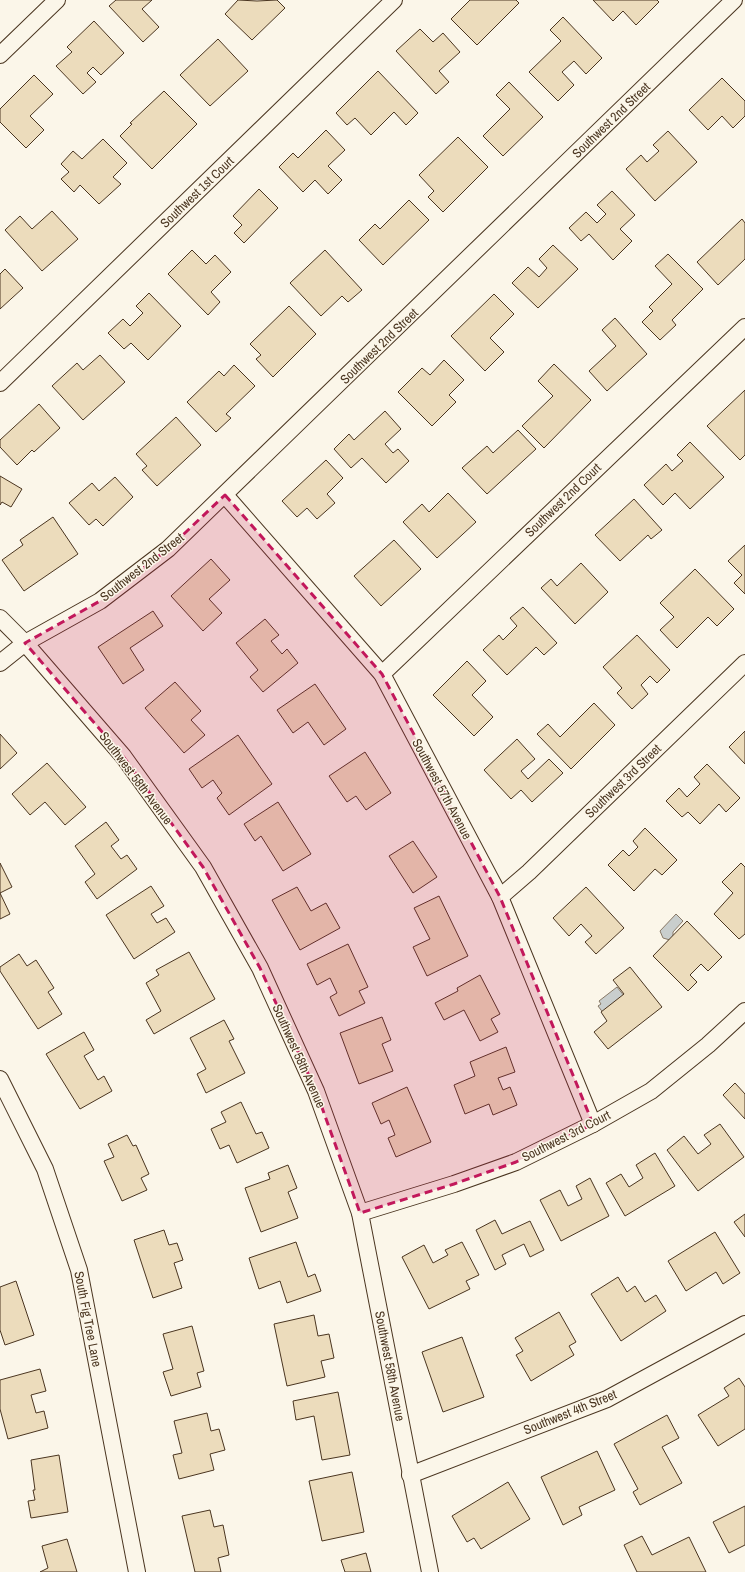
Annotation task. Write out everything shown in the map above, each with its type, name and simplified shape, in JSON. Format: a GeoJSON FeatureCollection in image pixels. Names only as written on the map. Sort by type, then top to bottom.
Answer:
{"type":"FeatureCollection","features":[{"type":"Feature","properties":{"kind":"street"},"geometry":{"type":"LineString","coordinates":[[0,56],[57,0]]}},
{"type":"Feature","properties":{"kind":"street","name":"Southwest 1st Court"},"geometry":{"type":"LineString","coordinates":[[0,383],[394,0]]}},
{"type":"Feature","properties":{"kind":"street","name":"Southwest 2nd Street"},"geometry":{"type":"LineString","coordinates":[[0,662],[25,643],[100,601],[168,549],[734,0]]}},
{"type":"Feature","properties":{"kind":"street","name":"Southwest 2nd Court"},"geometry":{"type":"LineString","coordinates":[[382,674],[745,327]]}},
{"type":"Feature","properties":{"kind":"street","name":"Southwest 57th Avenue"},"geometry":{"type":"LineString","coordinates":[[225,495],[382,674],[500,897],[593,1124]]}},
{"type":"Feature","properties":{"kind":"street","name":"Southwest 58th Avenue"},"geometry":{"type":"LineString","coordinates":[[0,618],[25,643],[123,756],[203,867],[260,968],[313,1084],[360,1212],[430,1572]]}},
{"type":"Feature","properties":{"kind":"street","name":"Southwest 3rd Street"},"geometry":{"type":"LineString","coordinates":[[500,897],[529,872],[745,663]]}},
{"type":"Feature","properties":{"kind":"street","name":"Southwest 3rd Court"},"geometry":{"type":"LineString","coordinates":[[360,1212],[454,1184],[516,1162],[593,1124],[651,1092],[708,1045],[745,1010]]}},
{"type":"Feature","properties":{"kind":"street","name":"South Fig Tree Lane"},"geometry":{"type":"LineString","coordinates":[[0,1079],[45,1168],[79,1270],[137,1572]]}},
{"type":"Feature","properties":{"kind":"street","name":"Southwest 4th Street"},"geometry":{"type":"LineString","coordinates":[[410,1475],[607,1399],[745,1324]]}},
{"type":"Feature","properties":{"kind":"highlighted area"},"geometry":{"type":"Polygon","coordinates":[[[225,495],[382,674],[500,897],[593,1124],[516,1162],[454,1184],[360,1213],[316,1091],[260,968],[203,867],[123,756],[25,643],[100,601],[168,549],[225,495]]]}},
{"type":"Feature","properties":{"kind":"shaded area"},"geometry":{"type":"Polygon","coordinates":[[[676,914],[683,921],[673,932],[673,937],[670,940],[663,938],[660,931],[676,914]]]}},
{"type":"Feature","properties":{"kind":"shaded area"},"geometry":{"type":"Polygon","coordinates":[[[617,987],[625,997],[604,1014],[598,1006],[601,1004],[599,1001],[617,987]]]}},
{"type":"Feature","properties":{"kind":"building"},"geometry":{"type":"Polygon","coordinates":[[[116,0],[152,0],[142,9],[159,27],[143,42],[109,6],[116,0]]]}},
{"type":"Feature","properties":{"kind":"building"},"geometry":{"type":"Polygon","coordinates":[[[238,0],[277,0],[285,8],[252,40],[225,14],[238,0]]]}},
{"type":"Feature","properties":{"kind":"building"},"geometry":{"type":"Polygon","coordinates":[[[470,0],[516,0],[519,3],[477,45],[451,19],[470,0]]]}},
{"type":"Feature","properties":{"kind":"building"},"geometry":{"type":"Polygon","coordinates":[[[593,0],[657,0],[659,2],[636,25],[623,11],[613,21],[593,0]]]}},
{"type":"Feature","properties":{"kind":"building"},"geometry":{"type":"Polygon","coordinates":[[[563,17],[602,58],[586,74],[574,61],[562,72],[574,85],[558,101],[529,72],[561,41],[550,30],[563,17]]]}},
{"type":"Feature","properties":{"kind":"building"},"geometry":{"type":"Polygon","coordinates":[[[94,21],[124,53],[101,75],[93,67],[87,73],[96,82],[83,94],[56,66],[72,52],[67,47],[94,21]]]}},
{"type":"Feature","properties":{"kind":"building"},"geometry":{"type":"Polygon","coordinates":[[[420,29],[433,42],[443,33],[460,52],[439,71],[449,82],[436,94],[396,51],[420,29]]]}},
{"type":"Feature","properties":{"kind":"building"},"geometry":{"type":"Polygon","coordinates":[[[218,39],[248,71],[210,106],[180,75],[218,39]]]}},
{"type":"Feature","properties":{"kind":"building"},"geometry":{"type":"Polygon","coordinates":[[[378,71],[418,113],[406,125],[394,112],[371,135],[355,118],[347,125],[336,113],[378,71]]]}},
{"type":"Feature","properties":{"kind":"building"},"geometry":{"type":"Polygon","coordinates":[[[34,75],[53,94],[30,116],[44,130],[26,148],[0,122],[0,109],[34,75]]]}},
{"type":"Feature","properties":{"kind":"building"},"geometry":{"type":"Polygon","coordinates":[[[722,78],[745,101],[745,116],[733,128],[722,116],[708,130],[689,110],[722,78]]]}},
{"type":"Feature","properties":{"kind":"building"},"geometry":{"type":"Polygon","coordinates":[[[509,82],[543,117],[503,156],[483,136],[510,109],[496,95],[509,82]]]}},
{"type":"Feature","properties":{"kind":"building"},"geometry":{"type":"Polygon","coordinates":[[[164,91],[197,124],[152,169],[120,136],[132,124],[130,123],[164,91]]]}},
{"type":"Feature","properties":{"kind":"building"},"geometry":{"type":"Polygon","coordinates":[[[326,130],[345,150],[328,166],[342,180],[328,194],[315,180],[303,192],[279,167],[293,153],[298,158],[326,130]]]}},
{"type":"Feature","properties":{"kind":"building"},"geometry":{"type":"Polygon","coordinates":[[[668,131],[697,162],[655,201],[626,169],[641,155],[647,162],[659,151],[653,145],[668,131]]]}},
{"type":"Feature","properties":{"kind":"building"},"geometry":{"type":"Polygon","coordinates":[[[458,137],[488,167],[443,212],[428,197],[434,191],[419,175],[458,137]]]}},
{"type":"Feature","properties":{"kind":"building"},"geometry":{"type":"Polygon","coordinates":[[[103,139],[127,163],[113,177],[121,184],[99,204],[80,185],[74,192],[61,179],[69,172],[61,164],[73,151],[82,159],[103,139]]]}},
{"type":"Feature","properties":{"kind":"building"},"geometry":{"type":"Polygon","coordinates":[[[259,189],[278,208],[244,243],[234,233],[242,225],[233,216],[259,189]]]}},
{"type":"Feature","properties":{"kind":"building"},"geometry":{"type":"Polygon","coordinates":[[[612,191],[635,215],[620,229],[632,241],[613,260],[589,234],[581,241],[569,228],[586,212],[597,223],[606,214],[597,205],[612,191]]]}},
{"type":"Feature","properties":{"kind":"building"},"geometry":{"type":"Polygon","coordinates":[[[409,200],[429,220],[383,265],[359,240],[375,224],[380,229],[409,200]]]}},
{"type":"Feature","properties":{"kind":"building"},"geometry":{"type":"Polygon","coordinates":[[[52,211],[78,239],[42,271],[5,230],[20,216],[32,229],[52,211]]]}},
{"type":"Feature","properties":{"kind":"building"},"geometry":{"type":"Polygon","coordinates":[[[742,219],[745,223],[745,259],[718,285],[697,262],[742,219]]]}},
{"type":"Feature","properties":{"kind":"building"},"geometry":{"type":"Polygon","coordinates":[[[553,245],[578,269],[538,308],[512,283],[528,267],[539,277],[547,268],[539,259],[553,245]]]}},
{"type":"Feature","properties":{"kind":"building"},"geometry":{"type":"Polygon","coordinates":[[[192,250],[206,264],[215,255],[231,272],[211,292],[220,302],[208,315],[168,274],[192,250]]]}},
{"type":"Feature","properties":{"kind":"building"},"geometry":{"type":"Polygon","coordinates":[[[325,250],[362,290],[348,302],[342,296],[321,316],[290,283],[325,250]]]}},
{"type":"Feature","properties":{"kind":"building"},"geometry":{"type":"Polygon","coordinates":[[[668,254],[703,289],[672,320],[676,325],[660,340],[642,322],[653,311],[649,307],[672,284],[655,266],[668,254]]]}},
{"type":"Feature","properties":{"kind":"building"},"geometry":{"type":"Polygon","coordinates":[[[5,269],[23,288],[0,309],[0,274],[5,269]]]}},
{"type":"Feature","properties":{"kind":"building"},"geometry":{"type":"Polygon","coordinates":[[[149,293],[181,326],[148,360],[131,343],[124,349],[108,333],[123,319],[130,326],[143,313],[136,306],[149,293]]]}},
{"type":"Feature","properties":{"kind":"building"},"geometry":{"type":"Polygon","coordinates":[[[494,294],[514,314],[490,338],[504,352],[485,371],[451,336],[494,294]]]}},
{"type":"Feature","properties":{"kind":"building"},"geometry":{"type":"Polygon","coordinates":[[[289,306],[316,334],[273,377],[256,359],[261,355],[250,344],[289,306]]]}},
{"type":"Feature","properties":{"kind":"building"},"geometry":{"type":"Polygon","coordinates":[[[615,318],[647,354],[607,391],[589,371],[616,346],[602,330],[615,318]]]}},
{"type":"Feature","properties":{"kind":"building"},"geometry":{"type":"Polygon","coordinates":[[[100,355],[125,382],[83,420],[52,386],[77,363],[83,370],[100,355]]]}},
{"type":"Feature","properties":{"kind":"building"},"geometry":{"type":"Polygon","coordinates":[[[444,360],[464,380],[449,395],[456,402],[432,426],[398,392],[422,368],[430,375],[444,360]]]}},
{"type":"Feature","properties":{"kind":"building"},"geometry":{"type":"Polygon","coordinates":[[[554,364],[591,400],[544,448],[522,426],[553,396],[538,381],[554,364]]]}},
{"type":"Feature","properties":{"kind":"building"},"geometry":{"type":"Polygon","coordinates":[[[234,365],[255,386],[226,414],[231,418],[216,432],[187,402],[219,371],[224,376],[234,365]]]}},
{"type":"Feature","properties":{"kind":"building"},"geometry":{"type":"Polygon","coordinates":[[[745,390],[745,455],[740,460],[707,426],[745,390]]]}},
{"type":"Feature","properties":{"kind":"building"},"geometry":{"type":"Polygon","coordinates":[[[39,404],[60,428],[34,452],[32,450],[17,465],[0,447],[0,440],[39,404]]]}},
{"type":"Feature","properties":{"kind":"building"},"geometry":{"type":"Polygon","coordinates":[[[385,411],[401,429],[385,444],[393,453],[398,449],[409,461],[386,483],[362,458],[351,468],[334,449],[349,434],[354,440],[385,411]]]}},
{"type":"Feature","properties":{"kind":"building"},"geometry":{"type":"Polygon","coordinates":[[[176,417],[201,445],[157,486],[142,470],[147,466],[136,454],[176,417]]]}},
{"type":"Feature","properties":{"kind":"building"},"geometry":{"type":"Polygon","coordinates":[[[518,430],[536,449],[487,494],[462,468],[487,446],[493,453],[518,430]]]}},
{"type":"Feature","properties":{"kind":"building"},"geometry":{"type":"Polygon","coordinates":[[[690,442],[724,477],[690,509],[675,493],[663,505],[644,485],[666,464],[672,471],[683,461],[677,455],[690,442]]]}},
{"type":"Feature","properties":{"kind":"building"},"geometry":{"type":"Polygon","coordinates":[[[326,460],[343,478],[327,494],[335,503],[317,519],[307,508],[297,517],[282,501],[326,460]]]}},
{"type":"Feature","properties":{"kind":"building"},"geometry":{"type":"Polygon","coordinates":[[[0,476],[22,489],[11,507],[2,502],[0,505],[0,476]]]}},
{"type":"Feature","properties":{"kind":"building"},"geometry":{"type":"Polygon","coordinates":[[[115,477],[133,497],[103,526],[96,519],[89,525],[69,503],[92,483],[99,491],[115,477]]]}},
{"type":"Feature","properties":{"kind":"building"},"geometry":{"type":"Polygon","coordinates":[[[448,493],[476,522],[437,558],[403,522],[422,504],[429,512],[448,493]]]}},
{"type":"Feature","properties":{"kind":"building"},"geometry":{"type":"Polygon","coordinates":[[[634,499],[662,530],[651,539],[648,535],[620,561],[595,535],[634,499]]]}},
{"type":"Feature","properties":{"kind":"building"},"geometry":{"type":"Polygon","coordinates":[[[53,517],[78,554],[24,591],[2,560],[23,545],[20,540],[53,517]]]}},
{"type":"Feature","properties":{"kind":"building"},"geometry":{"type":"Polygon","coordinates":[[[394,540],[421,569],[381,606],[354,576],[394,540]]]}},
{"type":"Feature","properties":{"kind":"building"},"geometry":{"type":"Polygon","coordinates":[[[745,545],[745,594],[734,583],[742,575],[728,561],[745,545]]]}},
{"type":"Feature","properties":{"kind":"building"},"geometry":{"type":"Polygon","coordinates":[[[211,559],[230,580],[209,599],[222,613],[203,631],[171,596],[211,559]]]}},
{"type":"Feature","properties":{"kind":"building"},"geometry":{"type":"Polygon","coordinates":[[[581,563],[608,592],[575,624],[541,588],[551,579],[557,586],[581,563]]]}},
{"type":"Feature","properties":{"kind":"building"},"geometry":{"type":"Polygon","coordinates":[[[695,569],[734,609],[717,626],[708,617],[677,648],[660,630],[674,617],[660,603],[695,569]]]}},
{"type":"Feature","properties":{"kind":"building"},"geometry":{"type":"Polygon","coordinates":[[[523,607],[557,643],[544,655],[536,647],[507,675],[483,650],[499,635],[503,640],[517,626],[510,618],[523,607]]]}},
{"type":"Feature","properties":{"kind":"building"},"geometry":{"type":"Polygon","coordinates":[[[153,611],[163,626],[130,648],[144,670],[123,684],[98,647],[153,611]]]}},
{"type":"Feature","properties":{"kind":"building"},"geometry":{"type":"Polygon","coordinates":[[[265,619],[279,635],[271,641],[282,654],[287,649],[298,663],[263,692],[250,677],[258,670],[236,643],[265,619]]]}},
{"type":"Feature","properties":{"kind":"building"},"geometry":{"type":"Polygon","coordinates":[[[637,635],[670,670],[657,683],[650,676],[641,685],[648,694],[632,709],[617,693],[622,688],[603,667],[637,635]]]}},
{"type":"Feature","properties":{"kind":"building"},"geometry":{"type":"Polygon","coordinates":[[[467,661],[486,681],[472,695],[493,717],[474,736],[433,695],[467,661]]]}},
{"type":"Feature","properties":{"kind":"building"},"geometry":{"type":"Polygon","coordinates":[[[175,682],[201,711],[191,720],[205,735],[184,753],[145,708],[175,682]]]}},
{"type":"Feature","properties":{"kind":"building"},"geometry":{"type":"Polygon","coordinates":[[[315,684],[346,729],[324,745],[308,722],[293,733],[277,710],[315,684]]]}},
{"type":"Feature","properties":{"kind":"building"},"geometry":{"type":"Polygon","coordinates":[[[594,703],[615,725],[571,769],[537,734],[548,724],[560,737],[594,703]]]}},
{"type":"Feature","properties":{"kind":"building"},"geometry":{"type":"Polygon","coordinates":[[[745,731],[745,764],[729,747],[745,731]]]}},
{"type":"Feature","properties":{"kind":"building"},"geometry":{"type":"Polygon","coordinates":[[[0,734],[17,753],[0,769],[0,734]]]}},
{"type":"Feature","properties":{"kind":"building"},"geometry":{"type":"Polygon","coordinates":[[[238,735],[272,784],[229,815],[217,798],[222,793],[213,780],[202,788],[189,769],[238,735]]]}},
{"type":"Feature","properties":{"kind":"building"},"geometry":{"type":"Polygon","coordinates":[[[517,739],[535,759],[521,771],[528,779],[549,759],[563,773],[532,802],[521,790],[511,799],[484,770],[517,739]]]}},
{"type":"Feature","properties":{"kind":"building"},"geometry":{"type":"Polygon","coordinates":[[[365,752],[391,793],[366,810],[356,796],[347,802],[329,776],[365,752]]]}},
{"type":"Feature","properties":{"kind":"building"},"geometry":{"type":"Polygon","coordinates":[[[47,763],[86,807],[65,825],[45,802],[30,815],[12,794],[47,763]]]}},
{"type":"Feature","properties":{"kind":"building"},"geometry":{"type":"Polygon","coordinates":[[[707,764],[740,798],[726,812],[719,804],[700,824],[688,812],[682,817],[666,801],[679,788],[687,797],[700,784],[694,777],[707,764]]]}},
{"type":"Feature","properties":{"kind":"building"},"geometry":{"type":"Polygon","coordinates":[[[278,802],[311,854],[283,871],[261,836],[255,841],[244,824],[278,802]]]}},
{"type":"Feature","properties":{"kind":"building"},"geometry":{"type":"Polygon","coordinates":[[[106,822],[119,840],[111,846],[121,859],[127,855],[137,869],[97,899],[85,882],[95,874],[75,846],[106,822]]]}},
{"type":"Feature","properties":{"kind":"building"},"geometry":{"type":"Polygon","coordinates":[[[645,828],[677,860],[662,875],[655,869],[634,891],[608,865],[623,850],[629,856],[638,847],[633,841],[645,828]]]}},
{"type":"Feature","properties":{"kind":"building"},"geometry":{"type":"Polygon","coordinates":[[[413,841],[437,877],[413,893],[389,856],[413,841]]]}},
{"type":"Feature","properties":{"kind":"building"},"geometry":{"type":"Polygon","coordinates":[[[0,863],[12,887],[0,893],[0,863]]]}},
{"type":"Feature","properties":{"kind":"building"},"geometry":{"type":"Polygon","coordinates":[[[741,863],[745,867],[745,934],[739,939],[714,914],[733,893],[722,882],[741,863]]]}},
{"type":"Feature","properties":{"kind":"building"},"geometry":{"type":"Polygon","coordinates":[[[151,886],[164,906],[151,914],[157,923],[166,918],[175,932],[134,959],[106,915],[151,886]]]}},
{"type":"Feature","properties":{"kind":"building"},"geometry":{"type":"Polygon","coordinates":[[[297,887],[311,911],[326,903],[340,928],[300,950],[272,900],[297,887]]]}},
{"type":"Feature","properties":{"kind":"building"},"geometry":{"type":"Polygon","coordinates":[[[586,887],[624,928],[596,954],[585,942],[592,936],[581,924],[569,936],[553,918],[586,887]]]}},
{"type":"Feature","properties":{"kind":"building"},"geometry":{"type":"Polygon","coordinates":[[[0,893],[10,914],[0,919],[0,893]]]}},
{"type":"Feature","properties":{"kind":"building"},"geometry":{"type":"Polygon","coordinates":[[[439,896],[468,956],[427,976],[413,947],[430,939],[414,908],[439,896]]]}},
{"type":"Feature","properties":{"kind":"building"},"geometry":{"type":"Polygon","coordinates":[[[687,921],[722,957],[708,971],[701,964],[690,975],[697,982],[688,991],[653,956],[687,921]]]}},
{"type":"Feature","properties":{"kind":"building"},"geometry":{"type":"Polygon","coordinates":[[[348,944],[368,987],[359,991],[365,1003],[339,1016],[330,997],[337,993],[330,978],[317,985],[307,964],[348,944]]]}},
{"type":"Feature","properties":{"kind":"building"},"geometry":{"type":"Polygon","coordinates":[[[189,952],[215,999],[154,1034],[146,1020],[161,1011],[146,983],[159,975],[156,970],[189,952]]]}},
{"type":"Feature","properties":{"kind":"building"},"geometry":{"type":"Polygon","coordinates":[[[19,954],[27,966],[36,960],[54,988],[48,992],[62,1014],[38,1029],[0,971],[0,967],[19,954]]]}},
{"type":"Feature","properties":{"kind":"building"},"geometry":{"type":"Polygon","coordinates":[[[630,967],[662,1007],[608,1049],[594,1032],[607,1021],[601,1012],[624,994],[613,980],[630,967]]]}},
{"type":"Feature","properties":{"kind":"building"},"geometry":{"type":"Polygon","coordinates":[[[480,975],[500,1014],[491,1019],[498,1032],[480,1041],[464,1010],[444,1020],[435,1003],[458,991],[457,988],[480,975]]]}},
{"type":"Feature","properties":{"kind":"building"},"geometry":{"type":"Polygon","coordinates":[[[382,1017],[391,1040],[382,1044],[393,1071],[359,1084],[340,1033],[382,1017]]]}},
{"type":"Feature","properties":{"kind":"building"},"geometry":{"type":"Polygon","coordinates":[[[224,1020],[234,1039],[229,1041],[245,1073],[206,1093],[197,1074],[206,1069],[190,1038],[224,1020]]]}},
{"type":"Feature","properties":{"kind":"building"},"geometry":{"type":"Polygon","coordinates":[[[84,1032],[94,1050],[84,1056],[98,1080],[104,1076],[112,1091],[80,1109],[46,1054],[84,1032]]]}},
{"type":"Feature","properties":{"kind":"building"},"geometry":{"type":"Polygon","coordinates":[[[506,1047],[515,1072],[498,1078],[503,1090],[510,1087],[517,1105],[493,1115],[489,1104],[465,1114],[454,1085],[475,1076],[470,1062],[506,1047]]]}},
{"type":"Feature","properties":{"kind":"building"},"geometry":{"type":"Polygon","coordinates":[[[735,1083],[745,1094],[745,1119],[723,1095],[735,1083]]]}},
{"type":"Feature","properties":{"kind":"building"},"geometry":{"type":"Polygon","coordinates":[[[407,1087],[431,1142],[396,1157],[388,1138],[395,1135],[389,1120],[381,1124],[372,1103],[407,1087]]]}},
{"type":"Feature","properties":{"kind":"building"},"geometry":{"type":"Polygon","coordinates":[[[241,1102],[256,1134],[262,1132],[269,1148],[237,1163],[229,1145],[220,1149],[211,1129],[226,1122],[221,1112],[241,1102]]]}},
{"type":"Feature","properties":{"kind":"building"},"geometry":{"type":"Polygon","coordinates":[[[720,1124],[744,1157],[698,1191],[667,1150],[684,1136],[698,1154],[711,1144],[704,1135],[720,1124]]]}},
{"type":"Feature","properties":{"kind":"building"},"geometry":{"type":"Polygon","coordinates":[[[127,1135],[133,1146],[136,1145],[149,1174],[141,1178],[147,1190],[122,1201],[104,1161],[114,1157],[108,1144],[127,1135]]]}},
{"type":"Feature","properties":{"kind":"building"},"geometry":{"type":"Polygon","coordinates":[[[655,1153],[675,1186],[625,1216],[606,1183],[621,1174],[629,1187],[643,1178],[636,1165],[655,1153]]]}},
{"type":"Feature","properties":{"kind":"building"},"geometry":{"type":"Polygon","coordinates":[[[288,1165],[297,1188],[288,1192],[298,1218],[261,1232],[245,1188],[270,1179],[268,1173],[288,1165]]]}},
{"type":"Feature","properties":{"kind":"building"},"geometry":{"type":"Polygon","coordinates":[[[590,1178],[609,1216],[561,1241],[540,1200],[560,1190],[568,1206],[582,1199],[576,1186],[590,1178]]]}},
{"type":"Feature","properties":{"kind":"building"},"geometry":{"type":"Polygon","coordinates":[[[745,1214],[745,1237],[734,1222],[745,1214]]]}},
{"type":"Feature","properties":{"kind":"building"},"geometry":{"type":"Polygon","coordinates":[[[495,1220],[502,1234],[530,1221],[544,1250],[530,1257],[524,1244],[502,1255],[506,1264],[495,1270],[476,1230],[495,1220]]]}},
{"type":"Feature","properties":{"kind":"building"},"geometry":{"type":"Polygon","coordinates":[[[164,1230],[169,1245],[177,1243],[183,1260],[174,1263],[182,1288],[153,1298],[134,1240],[164,1230]]]}},
{"type":"Feature","properties":{"kind":"building"},"geometry":{"type":"Polygon","coordinates":[[[715,1232],[740,1273],[723,1284],[716,1272],[686,1291],[668,1261],[715,1232]]]}},
{"type":"Feature","properties":{"kind":"building"},"geometry":{"type":"Polygon","coordinates":[[[296,1242],[308,1277],[315,1274],[321,1291],[287,1303],[280,1281],[259,1289],[249,1258],[296,1242]]]}},
{"type":"Feature","properties":{"kind":"building"},"geometry":{"type":"Polygon","coordinates":[[[462,1242],[479,1275],[466,1281],[470,1289],[429,1309],[402,1257],[424,1245],[433,1263],[448,1255],[445,1250],[462,1242]]]}},
{"type":"Feature","properties":{"kind":"building"},"geometry":{"type":"Polygon","coordinates":[[[618,1277],[627,1292],[635,1286],[645,1302],[656,1295],[666,1311],[621,1341],[591,1294],[618,1277]]]}},
{"type":"Feature","properties":{"kind":"building"},"geometry":{"type":"Polygon","coordinates":[[[16,1281],[34,1335],[5,1345],[0,1330],[0,1287],[16,1281]]]}},
{"type":"Feature","properties":{"kind":"building"},"geometry":{"type":"Polygon","coordinates":[[[559,1312],[576,1342],[569,1346],[574,1355],[531,1381],[516,1355],[523,1351],[515,1338],[559,1312]]]}},
{"type":"Feature","properties":{"kind":"building"},"geometry":{"type":"Polygon","coordinates":[[[314,1315],[318,1336],[329,1334],[334,1358],[321,1361],[325,1377],[287,1386],[274,1324],[314,1315]]]}},
{"type":"Feature","properties":{"kind":"building"},"geometry":{"type":"Polygon","coordinates":[[[192,1326],[204,1371],[197,1373],[201,1387],[171,1396],[163,1372],[173,1369],[163,1334],[192,1326]]]}},
{"type":"Feature","properties":{"kind":"building"},"geometry":{"type":"Polygon","coordinates":[[[462,1337],[484,1397],[443,1412],[422,1352],[462,1337]]]}},
{"type":"Feature","properties":{"kind":"building"},"geometry":{"type":"Polygon","coordinates":[[[40,1369],[46,1391],[31,1395],[36,1413],[44,1411],[48,1428],[8,1439],[0,1409],[0,1380],[40,1369]]]}},
{"type":"Feature","properties":{"kind":"building"},"geometry":{"type":"Polygon","coordinates":[[[739,1378],[745,1387],[745,1429],[718,1446],[698,1415],[729,1396],[724,1388],[739,1378]]]}},
{"type":"Feature","properties":{"kind":"building"},"geometry":{"type":"Polygon","coordinates":[[[338,1392],[350,1455],[322,1460],[314,1416],[296,1420],[293,1401],[338,1392]]]}},
{"type":"Feature","properties":{"kind":"building"},"geometry":{"type":"Polygon","coordinates":[[[207,1413],[211,1431],[219,1429],[225,1450],[210,1454],[214,1470],[179,1479],[173,1455],[182,1453],[174,1421],[207,1413]]]}},
{"type":"Feature","properties":{"kind":"building"},"geometry":{"type":"Polygon","coordinates":[[[667,1415],[679,1438],[662,1447],[682,1483],[640,1505],[633,1492],[638,1489],[614,1444],[667,1415]]]}},
{"type":"Feature","properties":{"kind":"building"},"geometry":{"type":"Polygon","coordinates":[[[597,1451],[615,1490],[579,1507],[582,1515],[563,1525],[541,1477],[597,1451]]]}},
{"type":"Feature","properties":{"kind":"building"},"geometry":{"type":"Polygon","coordinates":[[[59,1455],[68,1512],[31,1518],[28,1501],[35,1500],[33,1490],[35,1490],[31,1460],[59,1455]]]}},
{"type":"Feature","properties":{"kind":"building"},"geometry":{"type":"Polygon","coordinates":[[[352,1472],[364,1532],[322,1541],[309,1481],[352,1472]]]}},
{"type":"Feature","properties":{"kind":"building"},"geometry":{"type":"Polygon","coordinates":[[[508,1482],[530,1519],[481,1549],[474,1538],[467,1542],[452,1516],[508,1482]]]}},
{"type":"Feature","properties":{"kind":"building"},"geometry":{"type":"Polygon","coordinates":[[[745,1506],[745,1545],[729,1553],[713,1522],[745,1506]]]}},
{"type":"Feature","properties":{"kind":"building"},"geometry":{"type":"Polygon","coordinates":[[[210,1510],[214,1527],[223,1525],[229,1555],[218,1558],[221,1572],[195,1572],[182,1516],[210,1510]]]}},
{"type":"Feature","properties":{"kind":"building"},"geometry":{"type":"Polygon","coordinates":[[[642,1536],[652,1555],[689,1537],[706,1572],[637,1572],[624,1545],[642,1536]]]}},
{"type":"Feature","properties":{"kind":"building"},"geometry":{"type":"Polygon","coordinates":[[[67,1539],[77,1572],[40,1572],[48,1568],[42,1546],[67,1539]]]}},
{"type":"Feature","properties":{"kind":"building"},"geometry":{"type":"Polygon","coordinates":[[[366,1553],[371,1572],[345,1572],[341,1560],[366,1553]]]}}]}
